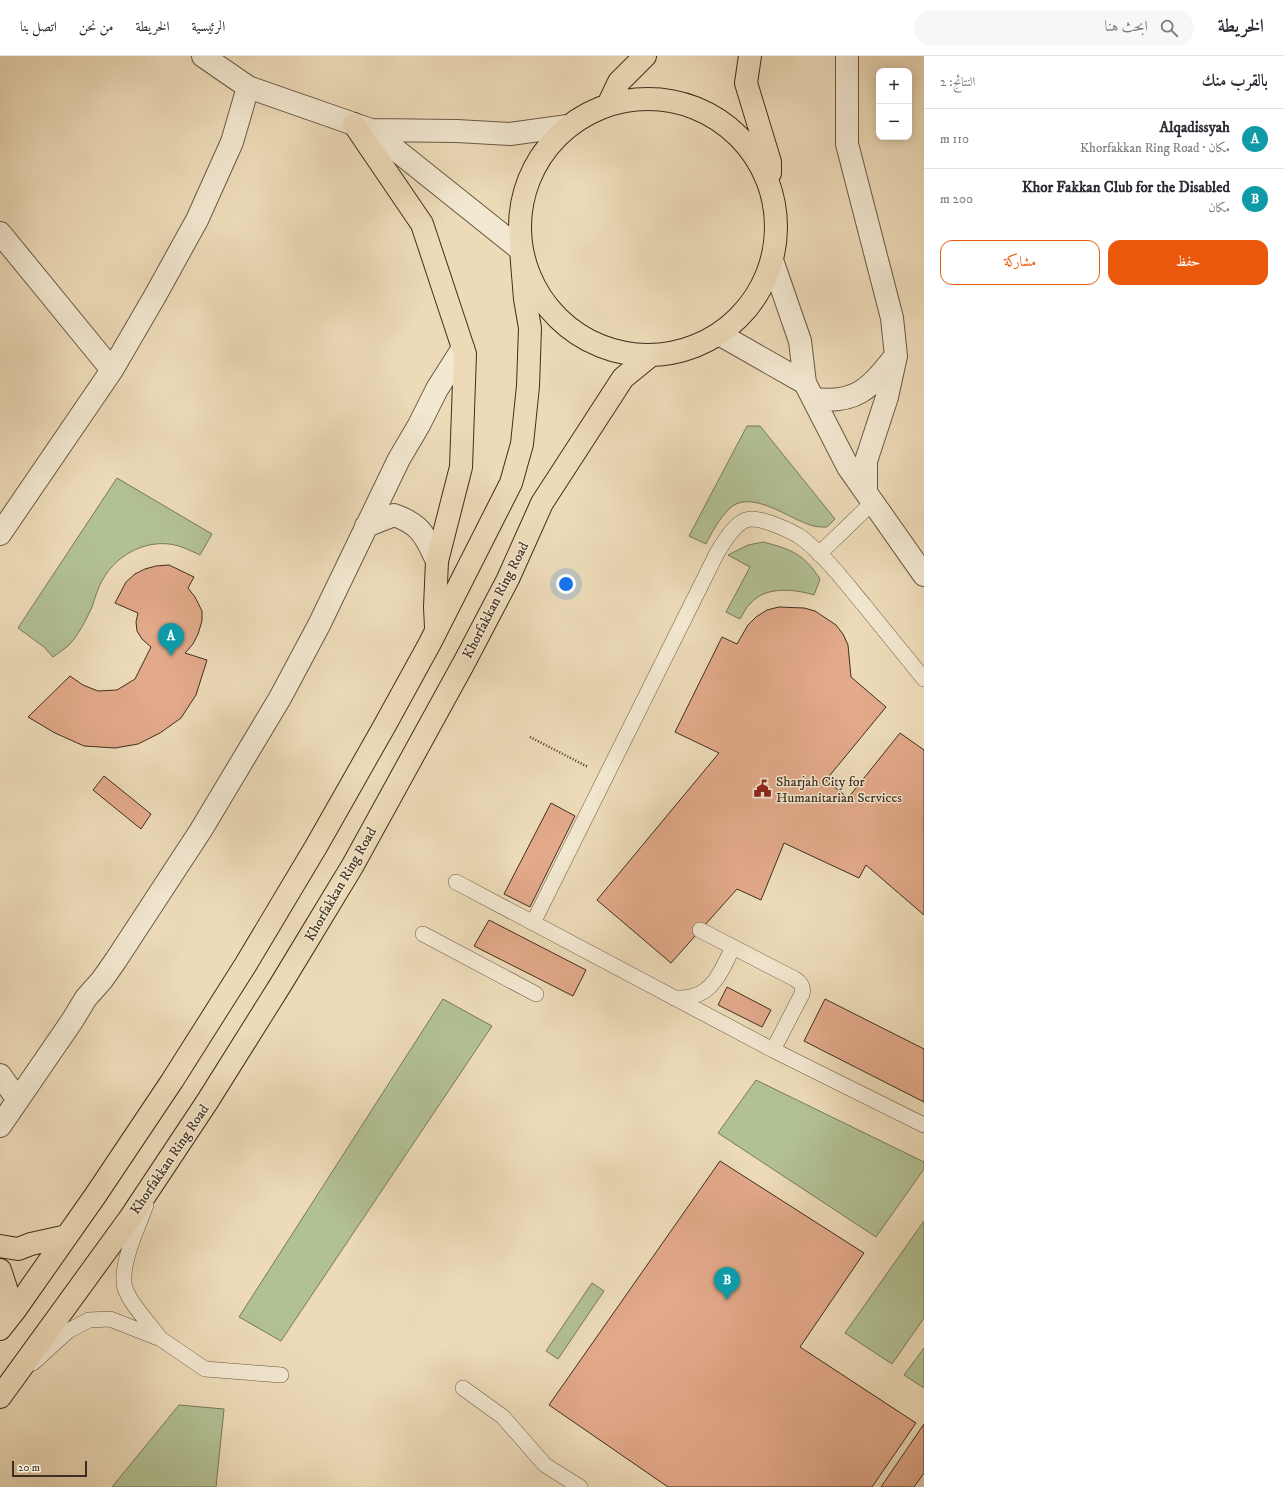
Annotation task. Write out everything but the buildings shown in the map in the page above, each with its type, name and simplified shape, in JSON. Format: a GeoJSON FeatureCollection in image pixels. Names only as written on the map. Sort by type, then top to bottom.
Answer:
{"type":"FeatureCollection","features":[{"type":"Feature","properties":{"kind":"highway"},"geometry":{"type":"LineString","coordinates":[[608,105],[619,82],[645,56]]}},
{"type":"Feature","properties":{"kind":"highway"},"geometry":{"type":"LineString","coordinates":[[750,56],[746,83],[770,162],[770,189]]}},
{"type":"Feature","properties":{"kind":"highway"},"geometry":{"type":"LineString","coordinates":[[3,1326],[95,1196],[172,1081],[246,964],[317,845],[436,630],[512,483],[522,444],[528,386],[530,328],[525,299],[519,231],[520,211],[524,191],[531,172],[541,155],[553,139],[568,126],[587,114],[608,105],[630,100],[652,99],[674,102],[709,115],[734,133],[749,149],[762,168],[775,206],[776,242],[772,260],[761,289],[747,309],[734,323],[704,343],[686,350],[668,354],[650,356],[610,350],[592,343],[574,332],[559,320],[545,304],[526,270],[521,250]]}},
{"type":"Feature","properties":{"kind":"highway"},"geometry":{"type":"LineString","coordinates":[[363,127],[422,224],[465,354],[461,467],[437,561],[435,607],[436,630]]}},
{"type":"Feature","properties":{"kind":"highway","name":"Khorfakkan Ring Road"},"geometry":{"type":"LineString","coordinates":[[4,1391],[130,1218],[207,1102],[277,990],[353,865],[508,579],[542,503],[623,378],[650,356]]}},
{"type":"Feature","properties":{"kind":"highway"},"geometry":{"type":"LineString","coordinates":[[0,1246],[18,1249],[31,1244],[67,1236]]}},
{"type":"Feature","properties":{"kind":"highway"},"geometry":{"type":"LineString","coordinates":[[0,1270],[6,1288],[3,1326]]}},
{"type":"Feature","properties":{"kind":"street"},"geometry":{"type":"LineString","coordinates":[[203,56],[248,87],[363,127],[510,134],[568,126]]}},
{"type":"Feature","properties":{"kind":"street"},"geometry":{"type":"LineString","coordinates":[[847,56],[847,144],[892,318],[896,356],[887,397],[866,461],[869,497]]}},
{"type":"Feature","properties":{"kind":"street"},"geometry":{"type":"LineString","coordinates":[[0,534],[112,370],[155,296],[196,220],[232,142],[248,87]]}},
{"type":"Feature","properties":{"kind":"street"},"geometry":{"type":"LineString","coordinates":[[363,127],[521,250]]}},
{"type":"Feature","properties":{"kind":"street"},"geometry":{"type":"LineString","coordinates":[[0,233],[112,370]]}},
{"type":"Feature","properties":{"kind":"street"},"geometry":{"type":"LineString","coordinates":[[772,260],[800,341],[809,391],[848,467],[924,575]]}},
{"type":"Feature","properties":{"kind":"street"},"geometry":{"type":"LineString","coordinates":[[719,334],[809,391],[829,401],[849,398],[864,390],[875,382],[896,356]]}},
{"type":"Feature","properties":{"kind":"street"},"geometry":{"type":"LineString","coordinates":[[0,1126],[72,1021],[86,998],[102,980],[120,954],[241,765],[280,698],[316,631],[399,459],[419,425],[437,389],[463,348]]}},
{"type":"Feature","properties":{"kind":"street"},"geometry":{"type":"LineString","coordinates":[[366,526],[394,515],[406,519],[415,524],[424,534],[437,561]]}},
{"type":"Feature","properties":{"kind":"street"},"geometry":{"type":"LineString","coordinates":[[0,1075],[18,1100]]}},
{"type":"Feature","properties":{"kind":"lane"},"geometry":{"type":"LineString","coordinates":[[819,554],[869,497]]}},
{"type":"Feature","properties":{"kind":"lane"},"geometry":{"type":"LineString","coordinates":[[533,923],[717,553],[724,540],[739,525],[750,519],[773,524],[800,537],[819,554],[849,587],[924,679]]}},
{"type":"Feature","properties":{"kind":"lane"},"geometry":{"type":"LineString","coordinates":[[456,882],[773,1050],[924,1124]]}},
{"type":"Feature","properties":{"kind":"lane"},"geometry":{"type":"LineString","coordinates":[[700,930],[799,981],[802,986],[802,994],[773,1050]]}},
{"type":"Feature","properties":{"kind":"lane"},"geometry":{"type":"LineString","coordinates":[[423,934],[536,994]]}},
{"type":"Feature","properties":{"kind":"lane"},"geometry":{"type":"LineString","coordinates":[[674,998],[694,996],[706,990],[716,980],[733,947]]}},
{"type":"Feature","properties":{"kind":"lane"},"geometry":{"type":"LineString","coordinates":[[158,1176],[124,1264],[125,1287],[135,1306],[161,1339]]}},
{"type":"Feature","properties":{"kind":"lane"},"geometry":{"type":"LineString","coordinates":[[4,1391],[68,1331],[89,1320],[110,1319],[161,1339],[205,1369],[281,1375]]}},
{"type":"Feature","properties":{"kind":"lane"},"geometry":{"type":"LineString","coordinates":[[463,1388],[503,1417],[545,1465],[580,1487]]}},
{"type":"Feature","properties":{"kind":"path"},"geometry":{"type":"LineString","coordinates":[[530,736],[606,776]]}},
{"type":"Feature","properties":{"kind":"green space"},"geometry":{"type":"Polygon","coordinates":[[[747,426],[760,426],[835,519],[827,527],[814,526],[771,507],[759,503],[748,502],[738,503],[725,513],[713,530],[706,544],[689,536],[747,426]]]}},
{"type":"Feature","properties":{"kind":"green space"},"geometry":{"type":"Polygon","coordinates":[[[117,478],[212,534],[200,555],[185,548],[169,544],[159,544],[140,548],[131,552],[115,563],[103,579],[82,628],[68,646],[53,657],[44,647],[18,628],[117,478]]]}},
{"type":"Feature","properties":{"kind":"green space"},"geometry":{"type":"Polygon","coordinates":[[[763,542],[781,547],[796,554],[808,564],[820,579],[814,595],[789,590],[772,591],[764,594],[749,605],[740,619],[726,612],[750,567],[728,555],[748,545],[763,542]]]}},
{"type":"Feature","properties":{"kind":"green space"},"geometry":{"type":"Polygon","coordinates":[[[443,999],[492,1026],[281,1341],[239,1317],[443,999]]]}},
{"type":"Feature","properties":{"kind":"green space"},"geometry":{"type":"Polygon","coordinates":[[[756,1080],[924,1162],[924,1169],[876,1237],[718,1133],[756,1080]]]}},
{"type":"Feature","properties":{"kind":"green space"},"geometry":{"type":"Polygon","coordinates":[[[924,1221],[924,1318],[892,1364],[845,1333],[924,1221]]]}},
{"type":"Feature","properties":{"kind":"green space"},"geometry":{"type":"Polygon","coordinates":[[[592,1283],[604,1291],[558,1359],[546,1351],[592,1283]]]}},
{"type":"Feature","properties":{"kind":"green space"},"geometry":{"type":"Polygon","coordinates":[[[924,1348],[924,1388],[904,1375],[924,1348]]]}},
{"type":"Feature","properties":{"kind":"green space"},"geometry":{"type":"Polygon","coordinates":[[[179,1405],[224,1409],[216,1487],[112,1487],[179,1405]]]}},
{"type":"Feature","properties":{"kind":"place","name":"Alqadissyah"},"geometry":{"type":"Point","coordinates":[171,656]}},
{"type":"Feature","properties":{"kind":"place","name":"Sharjah City for Humanitarian Services"},"geometry":{"type":"Point","coordinates":[763,789]}},
{"type":"Feature","properties":{"kind":"place","name":"Khor Fakkan Club for the Disabled"},"geometry":{"type":"Point","coordinates":[727,1300]}}]}
